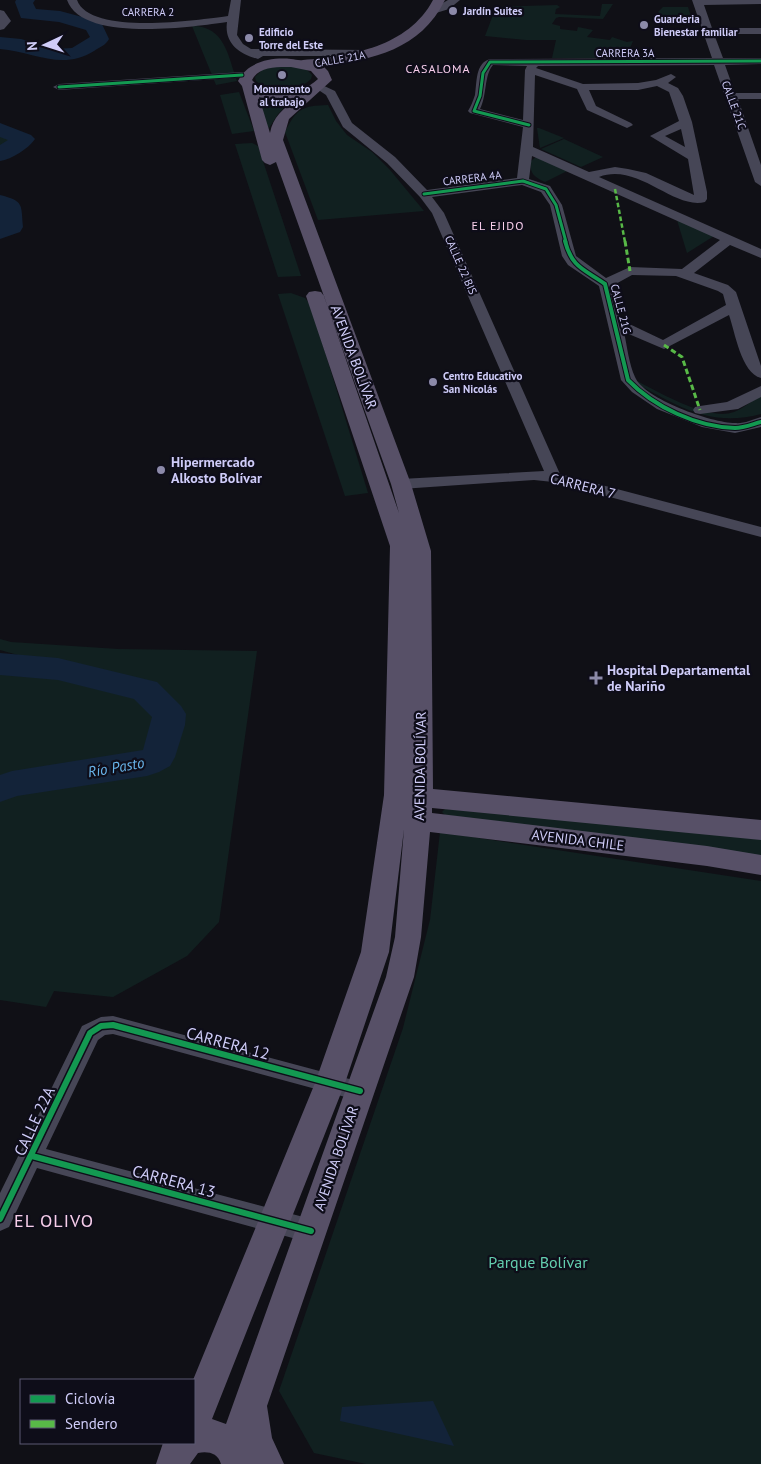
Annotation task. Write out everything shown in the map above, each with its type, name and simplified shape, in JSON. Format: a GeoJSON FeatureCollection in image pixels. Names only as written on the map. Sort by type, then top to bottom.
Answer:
{"type":"FeatureCollection","features":[{"type":"Feature","properties":{"kind":"main road","name":"CALLE 21A"},"geometry":{"type":"LineString","coordinates":[[319,86],[418,28],[438,5]]}},
{"type":"Feature","properties":{"kind":"main road","name":"CALLE 21A"},"geometry":{"type":"LineString","coordinates":[[244,77],[258,67],[333,62],[373,53]]}},
{"type":"Feature","properties":{"kind":"main road"},"geometry":{"type":"LineString","coordinates":[[244,77],[257,92],[276,96],[298,95],[319,86],[324,74],[316,68],[298,63]]}},
{"type":"Feature","properties":{"kind":"main road","name":"AVENIDA BOLÍVAR"},"geometry":{"type":"LineString","coordinates":[[195,1418],[330,1083],[375,952],[395,807],[400,546],[290,223],[244,77]]}},
{"type":"Feature","properties":{"kind":"main road","name":"AVENIDA BOLÍVAR"},"geometry":{"type":"LineString","coordinates":[[236,1457],[252,1396],[406,956],[420,809],[420,552],[401,484],[276,140],[276,125],[282,116],[319,86]]}},
{"type":"Feature","properties":{"kind":"main road","name":"AVENIDA CHILE"},"geometry":{"type":"LineString","coordinates":[[395,807],[761,830]]}},
{"type":"Feature","properties":{"kind":"main road","name":"AVENIDA CHILE"},"geometry":{"type":"LineString","coordinates":[[420,809],[761,865]]}},
{"type":"Feature","properties":{"kind":"main road"},"geometry":{"type":"LineString","coordinates":[[252,1396],[251,1425],[259,1452],[266,1464]]}},
{"type":"Feature","properties":{"kind":"main road"},"geometry":{"type":"LineString","coordinates":[[195,1437],[206,1434],[217,1436],[227,1442],[236,1457]]}},
{"type":"Feature","properties":{"kind":"main road"},"geometry":{"type":"LineString","coordinates":[[173,1464],[176,1454],[183,1444]]}},
{"type":"Feature","properties":{"kind":"street","name":"CARRERA 2"},"geometry":{"type":"LineString","coordinates":[[72,0],[76,8],[86,15],[106,23],[144,26],[192,24],[233,18]]}},
{"type":"Feature","properties":{"kind":"street"},"geometry":{"type":"LineString","coordinates":[[236,0],[232,32],[234,44],[247,52],[263,58],[298,63]]}},
{"type":"Feature","properties":{"kind":"street"},"geometry":{"type":"LineString","coordinates":[[438,5],[445,8],[455,0]]}},
{"type":"Feature","properties":{"kind":"street"},"geometry":{"type":"LineString","coordinates":[[697,1],[761,1]]}},
{"type":"Feature","properties":{"kind":"street","name":"CALLE 21C"},"geometry":{"type":"LineString","coordinates":[[697,1],[761,182]]}},
{"type":"Feature","properties":{"kind":"street"},"geometry":{"type":"LineString","coordinates":[[0,13],[6,22],[0,27]]}},
{"type":"Feature","properties":{"kind":"street"},"geometry":{"type":"LineString","coordinates":[[192,24],[211,31]]}},
{"type":"Feature","properties":{"kind":"street"},"geometry":{"type":"LineString","coordinates":[[708,31],[761,31]]}},
{"type":"Feature","properties":{"kind":"street"},"geometry":{"type":"LineString","coordinates":[[222,40],[230,52]]}},
{"type":"Feature","properties":{"kind":"street"},"geometry":{"type":"LineString","coordinates":[[247,52],[373,53]]}},
{"type":"Feature","properties":{"kind":"street","name":"CARRERA 3A"},"geometry":{"type":"LineString","coordinates":[[474,111],[480,96],[483,73],[486,64],[490,62],[532,66],[698,63],[718,60],[761,61]]}},
{"type":"Feature","properties":{"kind":"street"},"geometry":{"type":"LineString","coordinates":[[523,181],[528,149],[532,66],[582,87],[626,88],[659,83],[698,63]]}},
{"type":"Feature","properties":{"kind":"street"},"geometry":{"type":"LineString","coordinates":[[59,87],[244,77]]}},
{"type":"Feature","properties":{"kind":"street"},"geometry":{"type":"LineString","coordinates":[[588,177],[605,170],[626,171],[697,200],[702,197],[686,122],[678,98],[674,90],[659,83]]}},
{"type":"Feature","properties":{"kind":"street","name":"CALLE 22 BIS"},"geometry":{"type":"LineString","coordinates":[[319,86],[331,94],[347,125],[391,160],[424,194],[438,213],[554,477]]}},
{"type":"Feature","properties":{"kind":"street"},"geometry":{"type":"LineString","coordinates":[[582,87],[591,108],[627,125]]}},
{"type":"Feature","properties":{"kind":"street"},"geometry":{"type":"LineString","coordinates":[[589,102],[626,88]]}},
{"type":"Feature","properties":{"kind":"street"},"geometry":{"type":"LineString","coordinates":[[730,96],[761,96]]}},
{"type":"Feature","properties":{"kind":"street"},"geometry":{"type":"LineString","coordinates":[[474,111],[529,125]]}},
{"type":"Feature","properties":{"kind":"street"},"geometry":{"type":"LineString","coordinates":[[686,122],[656,136],[692,156]]}},
{"type":"Feature","properties":{"kind":"street"},"geometry":{"type":"LineString","coordinates":[[744,134],[761,134]]}},
{"type":"Feature","properties":{"kind":"street"},"geometry":{"type":"LineString","coordinates":[[528,149],[761,254]]}},
{"type":"Feature","properties":{"kind":"street","name":"CARRERA 4A"},"geometry":{"type":"LineString","coordinates":[[424,194],[523,181]]}},
{"type":"Feature","properties":{"kind":"street","name":"CALLE 21G"},"geometry":{"type":"LineString","coordinates":[[523,181],[546,189],[556,205],[569,256],[573,262],[605,284],[628,380],[634,387],[670,409],[709,423],[737,428],[761,422]]}},
{"type":"Feature","properties":{"kind":"street"},"geometry":{"type":"LineString","coordinates":[[684,274],[729,240]]}},
{"type":"Feature","properties":{"kind":"street"},"geometry":{"type":"LineString","coordinates":[[605,284],[630,271],[678,272],[727,290],[752,365],[761,374]]}},
{"type":"Feature","properties":{"kind":"street"},"geometry":{"type":"LineString","coordinates":[[615,323],[664,345],[733,308]]}},
{"type":"Feature","properties":{"kind":"street"},"geometry":{"type":"LineString","coordinates":[[700,410],[731,408],[761,390]]}},
{"type":"Feature","properties":{"kind":"street","name":"CARRERA 7"},"geometry":{"type":"LineString","coordinates":[[401,484],[534,475],[554,477],[761,532]]}},
{"type":"Feature","properties":{"kind":"street","name":"CARRERA 12"},"geometry":{"type":"LineString","coordinates":[[90,1032],[101,1026],[113,1025],[360,1091]]}},
{"type":"Feature","properties":{"kind":"street","name":"CALLE 22A"},"geometry":{"type":"LineString","coordinates":[[0,1219],[32,1156],[90,1032]]}},
{"type":"Feature","properties":{"kind":"street","name":"CARRERA 13"},"geometry":{"type":"LineString","coordinates":[[32,1156],[310,1231]]}},
{"type":"Feature","properties":{"kind":"green space"},"geometry":{"type":"Polygon","coordinates":[[[602,4],[613,4],[603,19],[559,17],[552,24],[560,26],[560,29],[577,31],[578,27],[593,30],[587,37],[610,40],[612,37],[627,42],[633,41],[627,55],[628,58],[552,58],[556,40],[526,40],[485,36],[496,7],[557,5],[560,7],[556,9],[555,14],[600,16],[602,4]]]}},
{"type":"Feature","properties":{"kind":"green space"},"geometry":{"type":"Polygon","coordinates":[[[663,7],[688,7],[693,23],[676,23],[672,20],[672,17],[658,12],[663,7]]]}},
{"type":"Feature","properties":{"kind":"green space"},"geometry":{"type":"Polygon","coordinates":[[[192,26],[203,27],[212,31],[224,44],[237,81],[216,85],[192,26]]]}},
{"type":"Feature","properties":{"kind":"green space"},"geometry":{"type":"Polygon","coordinates":[[[280,65],[306,69],[312,75],[311,79],[292,89],[269,88],[256,81],[255,77],[263,69],[280,65]]]}},
{"type":"Feature","properties":{"kind":"green space"},"geometry":{"type":"Polygon","coordinates":[[[239,92],[254,131],[232,134],[220,95],[239,92]]]}},
{"type":"Feature","properties":{"kind":"green space"},"geometry":{"type":"Polygon","coordinates":[[[259,95],[294,98],[278,114],[269,128],[265,126],[259,95]]]}},
{"type":"Feature","properties":{"kind":"green space"},"geometry":{"type":"Polygon","coordinates":[[[328,105],[336,121],[347,135],[372,152],[390,170],[424,211],[318,220],[285,132],[293,118],[301,110],[312,106],[328,105]]]}},
{"type":"Feature","properties":{"kind":"green space"},"geometry":{"type":"Polygon","coordinates":[[[537,128],[539,128],[564,138],[540,148],[537,128]]]}},
{"type":"Feature","properties":{"kind":"green space"},"geometry":{"type":"Polygon","coordinates":[[[0,129],[24,139],[0,155],[0,129]]]}},
{"type":"Feature","properties":{"kind":"green space"},"geometry":{"type":"Polygon","coordinates":[[[564,139],[603,157],[581,167],[541,149],[564,139]]]}},
{"type":"Feature","properties":{"kind":"green space"},"geometry":{"type":"Polygon","coordinates":[[[252,143],[258,146],[301,276],[278,277],[235,144],[252,143]]]}},
{"type":"Feature","properties":{"kind":"green space"},"geometry":{"type":"Polygon","coordinates":[[[536,157],[567,171],[545,182],[532,172],[531,161],[536,157]]]}},
{"type":"Feature","properties":{"kind":"green space"},"geometry":{"type":"Polygon","coordinates":[[[0,202],[10,205],[12,227],[0,232],[0,202]]]}},
{"type":"Feature","properties":{"kind":"green space"},"geometry":{"type":"Polygon","coordinates":[[[677,220],[714,236],[687,253],[677,220]]]}},
{"type":"Feature","properties":{"kind":"green space"},"geometry":{"type":"Polygon","coordinates":[[[291,293],[305,298],[311,306],[368,493],[345,496],[278,294],[291,293]]]}},
{"type":"Feature","properties":{"kind":"green space"},"geometry":{"type":"Polygon","coordinates":[[[631,378],[667,397],[710,413],[723,414],[734,412],[761,395],[761,414],[742,418],[725,418],[694,412],[663,398],[632,381],[631,378]]]}},
{"type":"Feature","properties":{"kind":"green space"},"geometry":{"type":"Polygon","coordinates":[[[0,639],[11,642],[118,649],[257,651],[219,922],[187,956],[113,997],[54,991],[46,1007],[0,1000],[0,794],[24,785],[140,768],[161,758],[173,712],[155,692],[131,680],[43,662],[0,650],[0,639]]]}},
{"type":"Feature","properties":{"kind":"green space"},"geometry":{"type":"Polygon","coordinates":[[[0,669],[55,672],[143,697],[163,719],[152,759],[72,773],[10,781],[0,786],[0,669]]]}},
{"type":"Feature","properties":{"kind":"green space"},"geometry":{"type":"Polygon","coordinates":[[[445,809],[761,835],[761,856],[445,815],[442,812],[445,809]]]}},
{"type":"Feature","properties":{"kind":"green space","name":"Parque Bolívar"},"geometry":{"type":"Polygon","coordinates":[[[440,832],[761,881],[761,1464],[366,1464],[314,1453],[279,1391],[403,1028],[430,920],[440,832]]]}},
{"type":"Feature","properties":{"kind":"water"},"geometry":{"type":"Polygon","coordinates":[[[433,1401],[454,1446],[340,1421],[342,1407],[433,1401]]]}},
{"type":"Feature","properties":{"kind":"waterway","name":"Río Pasto"},"geometry":{"type":"LineString","coordinates":[[0,43],[21,45],[54,55],[76,54],[100,39],[94,26],[60,17],[28,14],[24,2],[26,0]]}},
{"type":"Feature","properties":{"kind":"waterway","name":"Río Pasto"},"geometry":{"type":"LineString","coordinates":[[0,129],[24,139],[0,155]]}},
{"type":"Feature","properties":{"kind":"waterway","name":"Río Pasto"},"geometry":{"type":"LineString","coordinates":[[0,202],[10,205],[12,227],[0,232]]}},
{"type":"Feature","properties":{"kind":"waterway","name":"Río Pasto"},"geometry":{"type":"LineString","coordinates":[[0,664],[58,669],[145,690],[169,714],[168,725],[158,757],[147,763],[12,784],[0,789]]}},
{"type":"Feature","properties":{"kind":"marked path"},"geometry":{"type":"LineString","coordinates":[[615,189],[630,271]]}},
{"type":"Feature","properties":{"kind":"marked path"},"geometry":{"type":"LineString","coordinates":[[664,345],[682,357],[700,410]]}},
{"type":"Feature","properties":{"kind":"cycle path"},"geometry":{"type":"LineString","coordinates":[[529,125],[474,111],[480,96],[484,69],[490,62],[761,61]]}},
{"type":"Feature","properties":{"kind":"cycle path"},"geometry":{"type":"LineString","coordinates":[[59,87],[242,75]]}},
{"type":"Feature","properties":{"kind":"cycle path"},"geometry":{"type":"LineString","coordinates":[[424,194],[523,181],[546,189],[556,205],[569,256],[573,262],[605,284],[628,380],[648,397],[692,419],[722,427],[735,428],[761,422]]}},
{"type":"Feature","properties":{"kind":"cycle path"},"geometry":{"type":"LineString","coordinates":[[0,1219],[90,1033],[101,1026],[113,1025],[360,1091]]}},
{"type":"Feature","properties":{"kind":"cycle path"},"geometry":{"type":"LineString","coordinates":[[32,1156],[311,1231]]}},
{"type":"Feature","properties":{"kind":"place","name":"Jardín Suites"},"geometry":{"type":"Point","coordinates":[453,11]}},
{"type":"Feature","properties":{"kind":"place","name":"Guarderia Bienestar familiar"},"geometry":{"type":"Point","coordinates":[644,25]}},
{"type":"Feature","properties":{"kind":"place","name":"Edificio Torre del Este"},"geometry":{"type":"Point","coordinates":[249,38]}},
{"type":"Feature","properties":{"kind":"place","name":"Monumento al trabajo"},"geometry":{"type":"Point","coordinates":[282,75]}},
{"type":"Feature","properties":{"kind":"place","name":"Centro Educativo San Nicolás"},"geometry":{"type":"Point","coordinates":[433,382]}},
{"type":"Feature","properties":{"kind":"place","name":"Hipermercado Alkosto Bolívar"},"geometry":{"type":"Point","coordinates":[161,470]}},
{"type":"Feature","properties":{"kind":"place","name":"Hospital Departamental de Nariño"},"geometry":{"type":"Point","coordinates":[596,678]}},
{"type":"Feature","properties":{"kind":"district","name":"CASALOMA"},"geometry":{"type":"Point","coordinates":[438,68]}},
{"type":"Feature","properties":{"kind":"district","name":"EL EJIDO"},"geometry":{"type":"Point","coordinates":[498,225]}},
{"type":"Feature","properties":{"kind":"district","name":"EL OLIVO"},"geometry":{"type":"Point","coordinates":[54,1220]}}]}
